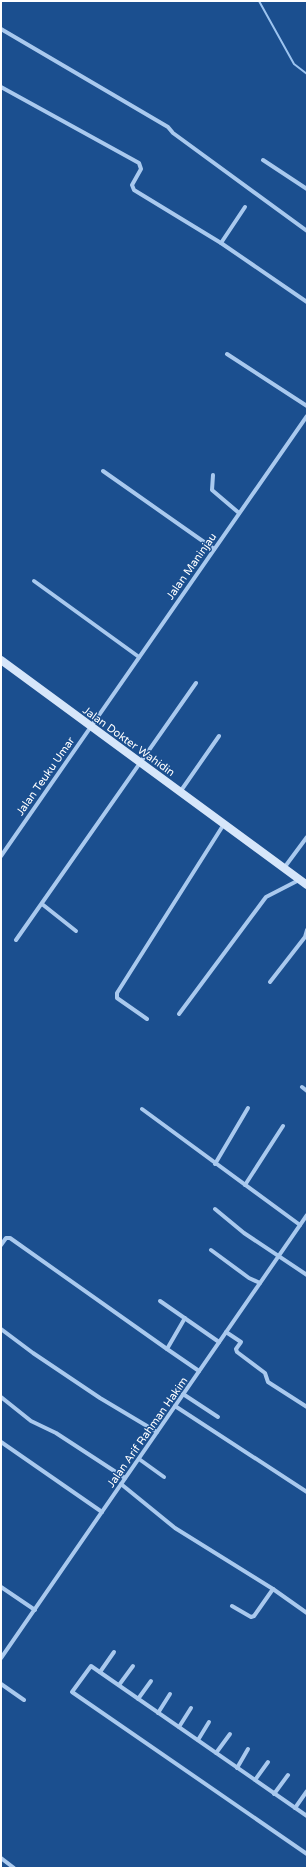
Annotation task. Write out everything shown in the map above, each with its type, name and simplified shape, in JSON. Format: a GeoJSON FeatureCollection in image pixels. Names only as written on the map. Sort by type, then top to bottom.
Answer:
{"type":"FeatureCollection","features":[{"type":"Feature","properties":{"kind":"street"},"geometry":{"type":"LineString","coordinates":[[1,29],[168,127],[172,134],[307,231]]}},
{"type":"Feature","properties":{"kind":"street"},"geometry":{"type":"LineString","coordinates":[[1,87],[139,163],[141,169],[132,188],[221,243],[307,302]]}},
{"type":"Feature","properties":{"kind":"street"},"geometry":{"type":"LineString","coordinates":[[263,160],[307,190]]}},
{"type":"Feature","properties":{"kind":"street"},"geometry":{"type":"LineString","coordinates":[[221,243],[245,207]]}},
{"type":"Feature","properties":{"kind":"street"},"geometry":{"type":"LineString","coordinates":[[227,354],[307,406]]}},
{"type":"Feature","properties":{"kind":"street","name":"Jalan Maninjau"},"geometry":{"type":"LineString","coordinates":[[91,726],[307,416]]}},
{"type":"Feature","properties":{"kind":"street"},"geometry":{"type":"LineString","coordinates":[[103,471],[214,549]]}},
{"type":"Feature","properties":{"kind":"street"},"geometry":{"type":"LineString","coordinates":[[214,475],[212,490],[239,513]]}},
{"type":"Feature","properties":{"kind":"street"},"geometry":{"type":"LineString","coordinates":[[34,581],[139,657]]}},
{"type":"Feature","properties":{"kind":"street","name":"Jalan Dokter Wahidin"},"geometry":{"type":"LineString","coordinates":[[1,660],[307,885]]}},
{"type":"Feature","properties":{"kind":"street"},"geometry":{"type":"LineString","coordinates":[[16,940],[141,764],[196,683]]}},
{"type":"Feature","properties":{"kind":"street","name":"Jalan Teuku Umar"},"geometry":{"type":"LineString","coordinates":[[1,856],[91,726]]}},
{"type":"Feature","properties":{"kind":"street"},"geometry":{"type":"LineString","coordinates":[[180,792],[219,736]]}},
{"type":"Feature","properties":{"kind":"street"},"geometry":{"type":"LineString","coordinates":[[147,1019],[117,998],[116,993],[224,824]]}},
{"type":"Feature","properties":{"kind":"street"},"geometry":{"type":"LineString","coordinates":[[284,868],[307,837]]}},
{"type":"Feature","properties":{"kind":"street"},"geometry":{"type":"LineString","coordinates":[[179,1014],[263,901],[300,880]]}},
{"type":"Feature","properties":{"kind":"street"},"geometry":{"type":"LineString","coordinates":[[42,904],[76,931]]}},
{"type":"Feature","properties":{"kind":"street"},"geometry":{"type":"LineString","coordinates":[[270,982],[305,937],[307,930]]}},
{"type":"Feature","properties":{"kind":"street"},"geometry":{"type":"LineString","coordinates":[[302,1087],[307,1091]]}},
{"type":"Feature","properties":{"kind":"street"},"geometry":{"type":"LineString","coordinates":[[215,1164],[248,1108]]}},
{"type":"Feature","properties":{"kind":"street"},"geometry":{"type":"LineString","coordinates":[[142,1109],[300,1225]]}},
{"type":"Feature","properties":{"kind":"street"},"geometry":{"type":"LineString","coordinates":[[245,1185],[283,1126]]}},
{"type":"Feature","properties":{"kind":"street"},"geometry":{"type":"LineString","coordinates":[[215,1209],[244,1233],[307,1275]]}},
{"type":"Feature","properties":{"kind":"street","name":"Jalan Arif Rahman Hakim"},"geometry":{"type":"LineString","coordinates":[[1,1657],[35,1610],[307,1215]]}},
{"type":"Feature","properties":{"kind":"street"},"geometry":{"type":"LineString","coordinates":[[1,1244],[6,1238],[10,1238],[199,1371]]}},
{"type":"Feature","properties":{"kind":"street"},"geometry":{"type":"LineString","coordinates":[[211,1250],[249,1278],[260,1284]]}},
{"type":"Feature","properties":{"kind":"street"},"geometry":{"type":"LineString","coordinates":[[160,1301],[220,1342]]}},
{"type":"Feature","properties":{"kind":"street"},"geometry":{"type":"LineString","coordinates":[[166,1349],[185,1318]]}},
{"type":"Feature","properties":{"kind":"street"},"geometry":{"type":"LineString","coordinates":[[1,1329],[33,1353],[94,1394],[157,1432]]}},
{"type":"Feature","properties":{"kind":"street"},"geometry":{"type":"LineString","coordinates":[[226,1332],[241,1342],[236,1349],[237,1352],[265,1373],[268,1382],[307,1407]]}},
{"type":"Feature","properties":{"kind":"street"},"geometry":{"type":"LineString","coordinates":[[183,1394],[218,1417]]}},
{"type":"Feature","properties":{"kind":"street"},"geometry":{"type":"LineString","coordinates":[[1,1397],[24,1416],[56,1433],[125,1478]]}},
{"type":"Feature","properties":{"kind":"street"},"geometry":{"type":"LineString","coordinates":[[175,1406],[307,1492]]}},
{"type":"Feature","properties":{"kind":"street"},"geometry":{"type":"LineString","coordinates":[[1,1442],[102,1512]]}},
{"type":"Feature","properties":{"kind":"street"},"geometry":{"type":"LineString","coordinates":[[139,1459],[164,1477]]}},
{"type":"Feature","properties":{"kind":"street"},"geometry":{"type":"LineString","coordinates":[[121,1484],[175,1528],[273,1589],[307,1613]]}},
{"type":"Feature","properties":{"kind":"street"},"geometry":{"type":"LineString","coordinates":[[1,1587],[35,1610]]}},
{"type":"Feature","properties":{"kind":"street"},"geometry":{"type":"LineString","coordinates":[[232,1606],[251,1617],[254,1616],[273,1589]]}},
{"type":"Feature","properties":{"kind":"street"},"geometry":{"type":"LineString","coordinates":[[100,1672],[114,1652]]}},
{"type":"Feature","properties":{"kind":"street"},"geometry":{"type":"LineString","coordinates":[[307,1816],[91,1666],[72,1692],[307,1854]]}},
{"type":"Feature","properties":{"kind":"street"},"geometry":{"type":"LineString","coordinates":[[119,1685],[133,1666]]}},
{"type":"Feature","properties":{"kind":"street"},"geometry":{"type":"LineString","coordinates":[[138,1699],[151,1681]]}},
{"type":"Feature","properties":{"kind":"street"},"geometry":{"type":"LineString","coordinates":[[1,1684],[24,1700]]}},
{"type":"Feature","properties":{"kind":"street"},"geometry":{"type":"LineString","coordinates":[[158,1713],[170,1694]]}},
{"type":"Feature","properties":{"kind":"street"},"geometry":{"type":"LineString","coordinates":[[179,1727],[191,1708]]}},
{"type":"Feature","properties":{"kind":"street"},"geometry":{"type":"LineString","coordinates":[[198,1740],[210,1722]]}},
{"type":"Feature","properties":{"kind":"street"},"geometry":{"type":"LineString","coordinates":[[216,1753],[230,1734]]}},
{"type":"Feature","properties":{"kind":"street"},"geometry":{"type":"LineString","coordinates":[[237,1768],[248,1749]]}},
{"type":"Feature","properties":{"kind":"street"},"geometry":{"type":"LineString","coordinates":[[255,1780],[268,1762]]}},
{"type":"Feature","properties":{"kind":"street"},"geometry":{"type":"LineString","coordinates":[[274,1794],[288,1775]]}},
{"type":"Feature","properties":{"kind":"street"},"geometry":{"type":"LineString","coordinates":[[295,1808],[307,1791]]}},
{"type":"Feature","properties":{"kind":"street"},"geometry":{"type":"LineString","coordinates":[[1,1858],[14,1868]]}},
{"type":"Feature","properties":{"kind":"waterway"},"geometry":{"type":"LineString","coordinates":[[259,1],[294,64],[307,74]]}}]}
